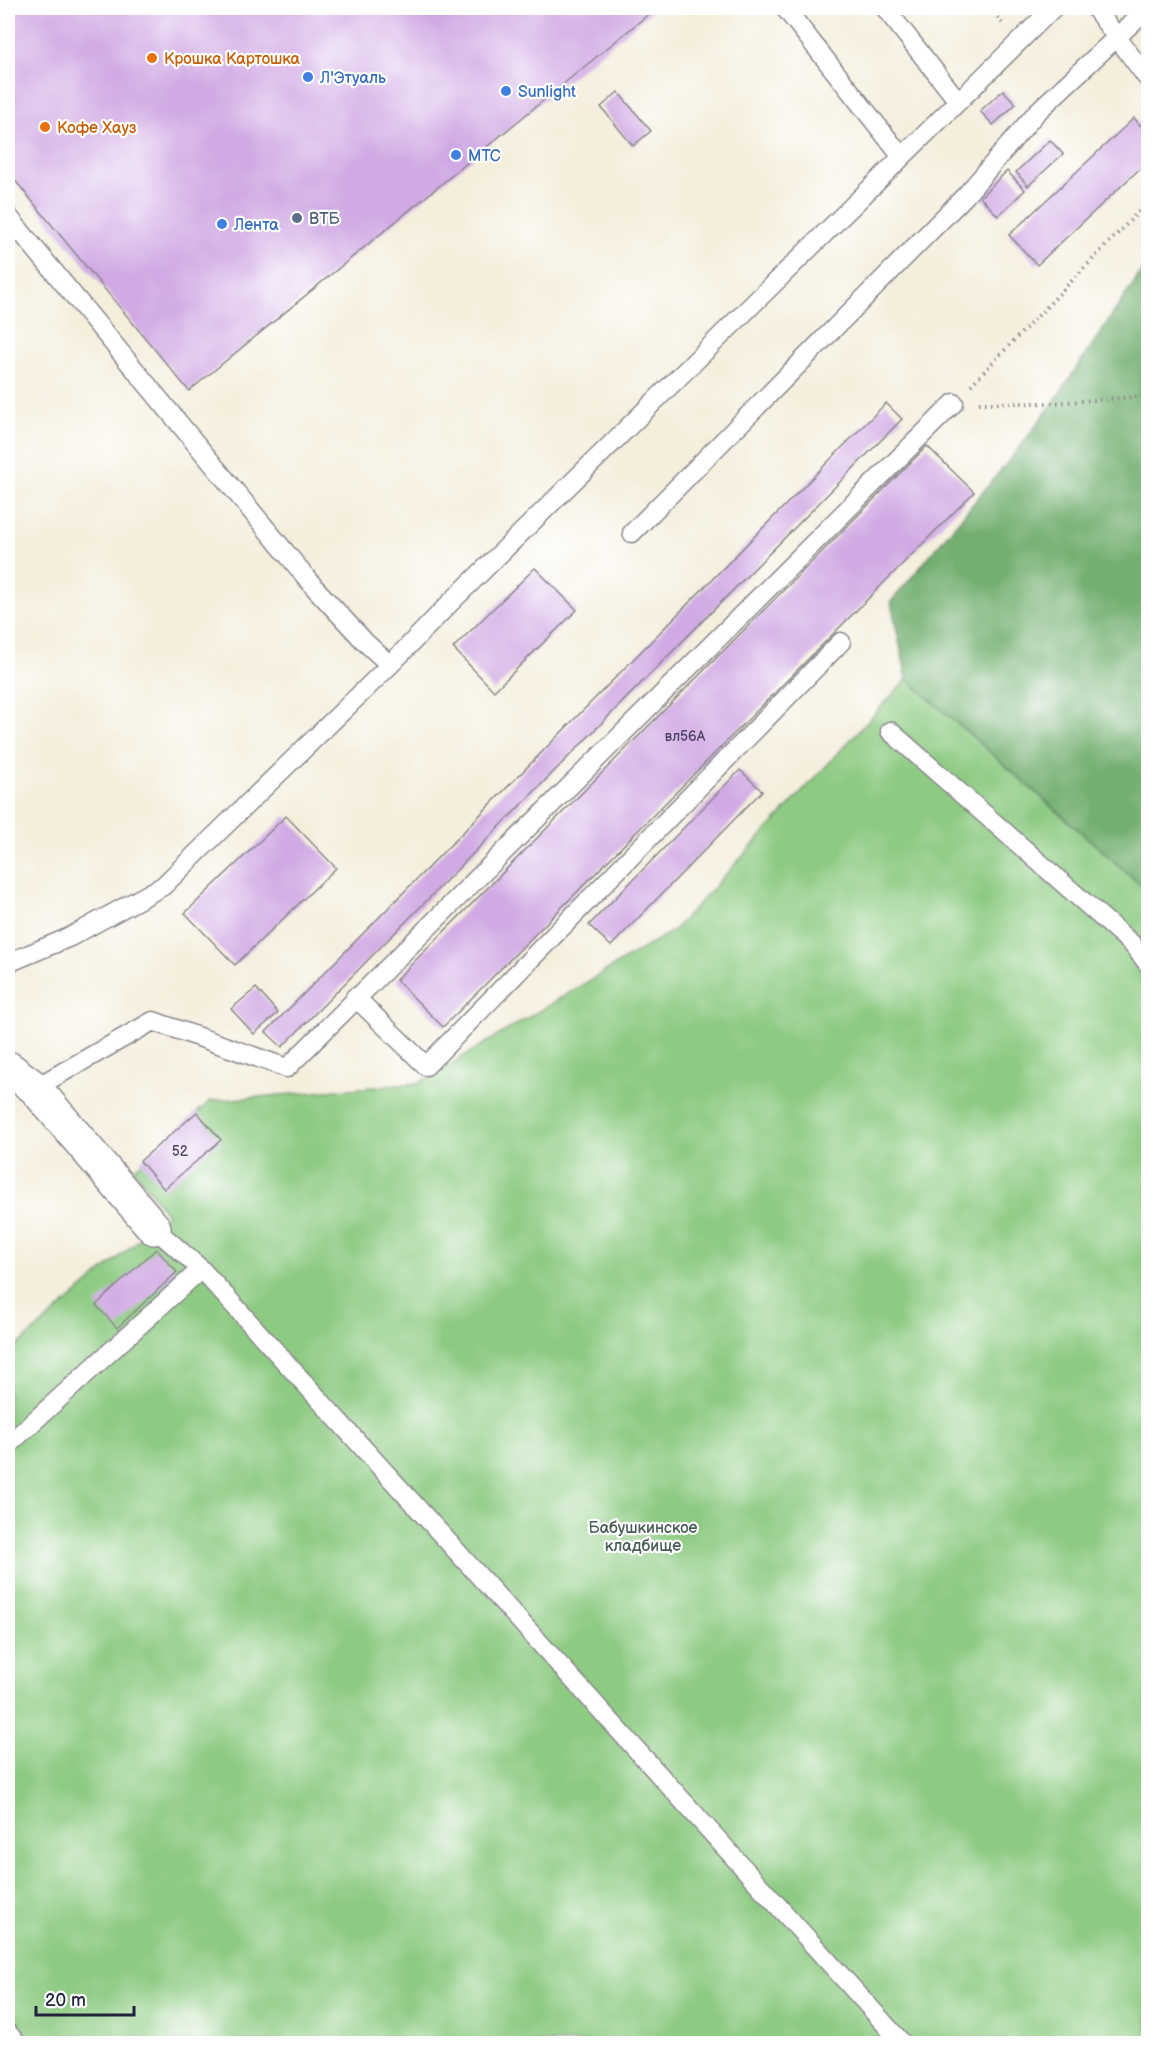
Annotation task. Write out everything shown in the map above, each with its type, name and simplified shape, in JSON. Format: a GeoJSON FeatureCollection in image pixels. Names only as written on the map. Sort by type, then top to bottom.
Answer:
{"type":"FeatureCollection","features":[{"type":"Feature","properties":{"kind":"street"},"geometry":{"type":"LineString","coordinates":[[8,1068],[35,1088],[154,1228]]}},
{"type":"Feature","properties":{"kind":"lane"},"geometry":{"type":"LineString","coordinates":[[785,8],[902,157]]}},
{"type":"Feature","properties":{"kind":"lane"},"geometry":{"type":"LineString","coordinates":[[885,8],[958,101]]}},
{"type":"Feature","properties":{"kind":"lane"},"geometry":{"type":"LineString","coordinates":[[8,963],[70,937],[163,886],[1053,8]]}},
{"type":"Feature","properties":{"kind":"lane"},"geometry":{"type":"LineString","coordinates":[[1095,8],[1149,79]]}},
{"type":"Feature","properties":{"kind":"lane"},"geometry":{"type":"LineString","coordinates":[[632,533],[966,195],[1037,112],[1148,8]]}},
{"type":"Feature","properties":{"kind":"lane"},"geometry":{"type":"LineString","coordinates":[[8,216],[315,588],[365,642],[390,664]]}},
{"type":"Feature","properties":{"kind":"lane"},"geometry":{"type":"LineString","coordinates":[[35,1088],[153,1021],[287,1068],[954,403]]}},
{"type":"Feature","properties":{"kind":"lane"},"geometry":{"type":"LineString","coordinates":[[356,998],[426,1066],[841,642]]}},
{"type":"Feature","properties":{"kind":"lane"},"geometry":{"type":"LineString","coordinates":[[890,731],[1132,944],[1149,964]]}},
{"type":"Feature","properties":{"kind":"lane"},"geometry":{"type":"LineString","coordinates":[[154,1228],[201,1269],[903,2043]]}},
{"type":"Feature","properties":{"kind":"lane"},"geometry":{"type":"LineString","coordinates":[[8,1445],[201,1269]]}},
{"type":"Feature","properties":{"kind":"lane"},"geometry":{"type":"LineString","coordinates":[[8,2033],[17,2043]]}},
{"type":"Feature","properties":{"kind":"path"},"geometry":{"type":"LineString","coordinates":[[954,403],[1149,202]]}},
{"type":"Feature","properties":{"kind":"path"},"geometry":{"type":"LineString","coordinates":[[954,403],[1053,403],[1149,396]]}},
{"type":"Feature","properties":{"kind":"green space"},"geometry":{"type":"Polygon","coordinates":[[[1148,262],[1148,891],[907,679],[891,602],[1012,457],[1053,403],[1148,262]]]}},
{"type":"Feature","properties":{"kind":"green space","name":"Бабушкинское кладбище"},"geometry":{"type":"Polygon","coordinates":[[[907,679],[1148,891],[1148,2043],[8,2043],[8,1354],[167,1215],[134,1169],[210,1101],[419,1083],[674,930],[907,679]]]}},
{"type":"Feature","properties":{"kind":"building","name":"Лента"},"geometry":{"type":"Polygon","coordinates":[[[8,8],[656,8],[189,391],[8,172],[8,8]]]}},
{"type":"Feature","properties":{"kind":"building"},"geometry":{"type":"Polygon","coordinates":[[[1003,90],[1016,104],[993,125],[980,111],[1003,90]]]}},
{"type":"Feature","properties":{"kind":"building"},"geometry":{"type":"Polygon","coordinates":[[[618,92],[651,131],[633,146],[601,107],[618,92]]]}},
{"type":"Feature","properties":{"kind":"building"},"geometry":{"type":"Polygon","coordinates":[[[1134,118],[1148,134],[1148,161],[1037,265],[1009,235],[1134,118]]]}},
{"type":"Feature","properties":{"kind":"building"},"geometry":{"type":"Polygon","coordinates":[[[1050,140],[1063,154],[1028,186],[1016,172],[1050,140]]]}},
{"type":"Feature","properties":{"kind":"building"},"geometry":{"type":"Polygon","coordinates":[[[1007,171],[1025,190],[998,216],[980,197],[1007,171]]]}},
{"type":"Feature","properties":{"kind":"building"},"geometry":{"type":"Polygon","coordinates":[[[886,403],[902,419],[282,1047],[266,1032],[886,403]]]}},
{"type":"Feature","properties":{"kind":"building"},"geometry":{"type":"Polygon","coordinates":[[[927,446],[974,492],[443,1027],[396,980],[927,446]]]}},
{"type":"Feature","properties":{"kind":"building"},"geometry":{"type":"Polygon","coordinates":[[[535,568],[577,610],[494,691],[453,648],[535,568]]]}},
{"type":"Feature","properties":{"kind":"building"},"geometry":{"type":"Polygon","coordinates":[[[740,770],[762,791],[611,946],[589,925],[740,770]]]}},
{"type":"Feature","properties":{"kind":"building"},"geometry":{"type":"Polygon","coordinates":[[[286,816],[336,868],[235,965],[185,913],[286,816]]]}},
{"type":"Feature","properties":{"kind":"building"},"geometry":{"type":"Polygon","coordinates":[[[256,988],[278,1013],[254,1034],[231,1009],[256,988]]]}},
{"type":"Feature","properties":{"kind":"building"},"geometry":{"type":"Polygon","coordinates":[[[197,1112],[221,1140],[164,1189],[140,1161],[197,1112]]]}},
{"type":"Feature","properties":{"kind":"building"},"geometry":{"type":"Polygon","coordinates":[[[156,1249],[177,1272],[117,1328],[96,1305],[156,1249]]]}},
{"type":"Feature","properties":{"kind":"place","name":"Крошка Картошка"},"geometry":{"type":"Point","coordinates":[152,58]}},
{"type":"Feature","properties":{"kind":"place","name":"Л'Этуаль"},"geometry":{"type":"Point","coordinates":[308,77]}},
{"type":"Feature","properties":{"kind":"place","name":"Sunlight"},"geometry":{"type":"Point","coordinates":[506,91]}},
{"type":"Feature","properties":{"kind":"place","name":"Кофе Хауз"},"geometry":{"type":"Point","coordinates":[45,127]}},
{"type":"Feature","properties":{"kind":"place","name":"МТС"},"geometry":{"type":"Point","coordinates":[456,155]}},
{"type":"Feature","properties":{"kind":"place","name":"ВТБ"},"geometry":{"type":"Point","coordinates":[297,218]}},
{"type":"Feature","properties":{"kind":"place","name":"Лента"},"geometry":{"type":"Point","coordinates":[222,224]}}]}
